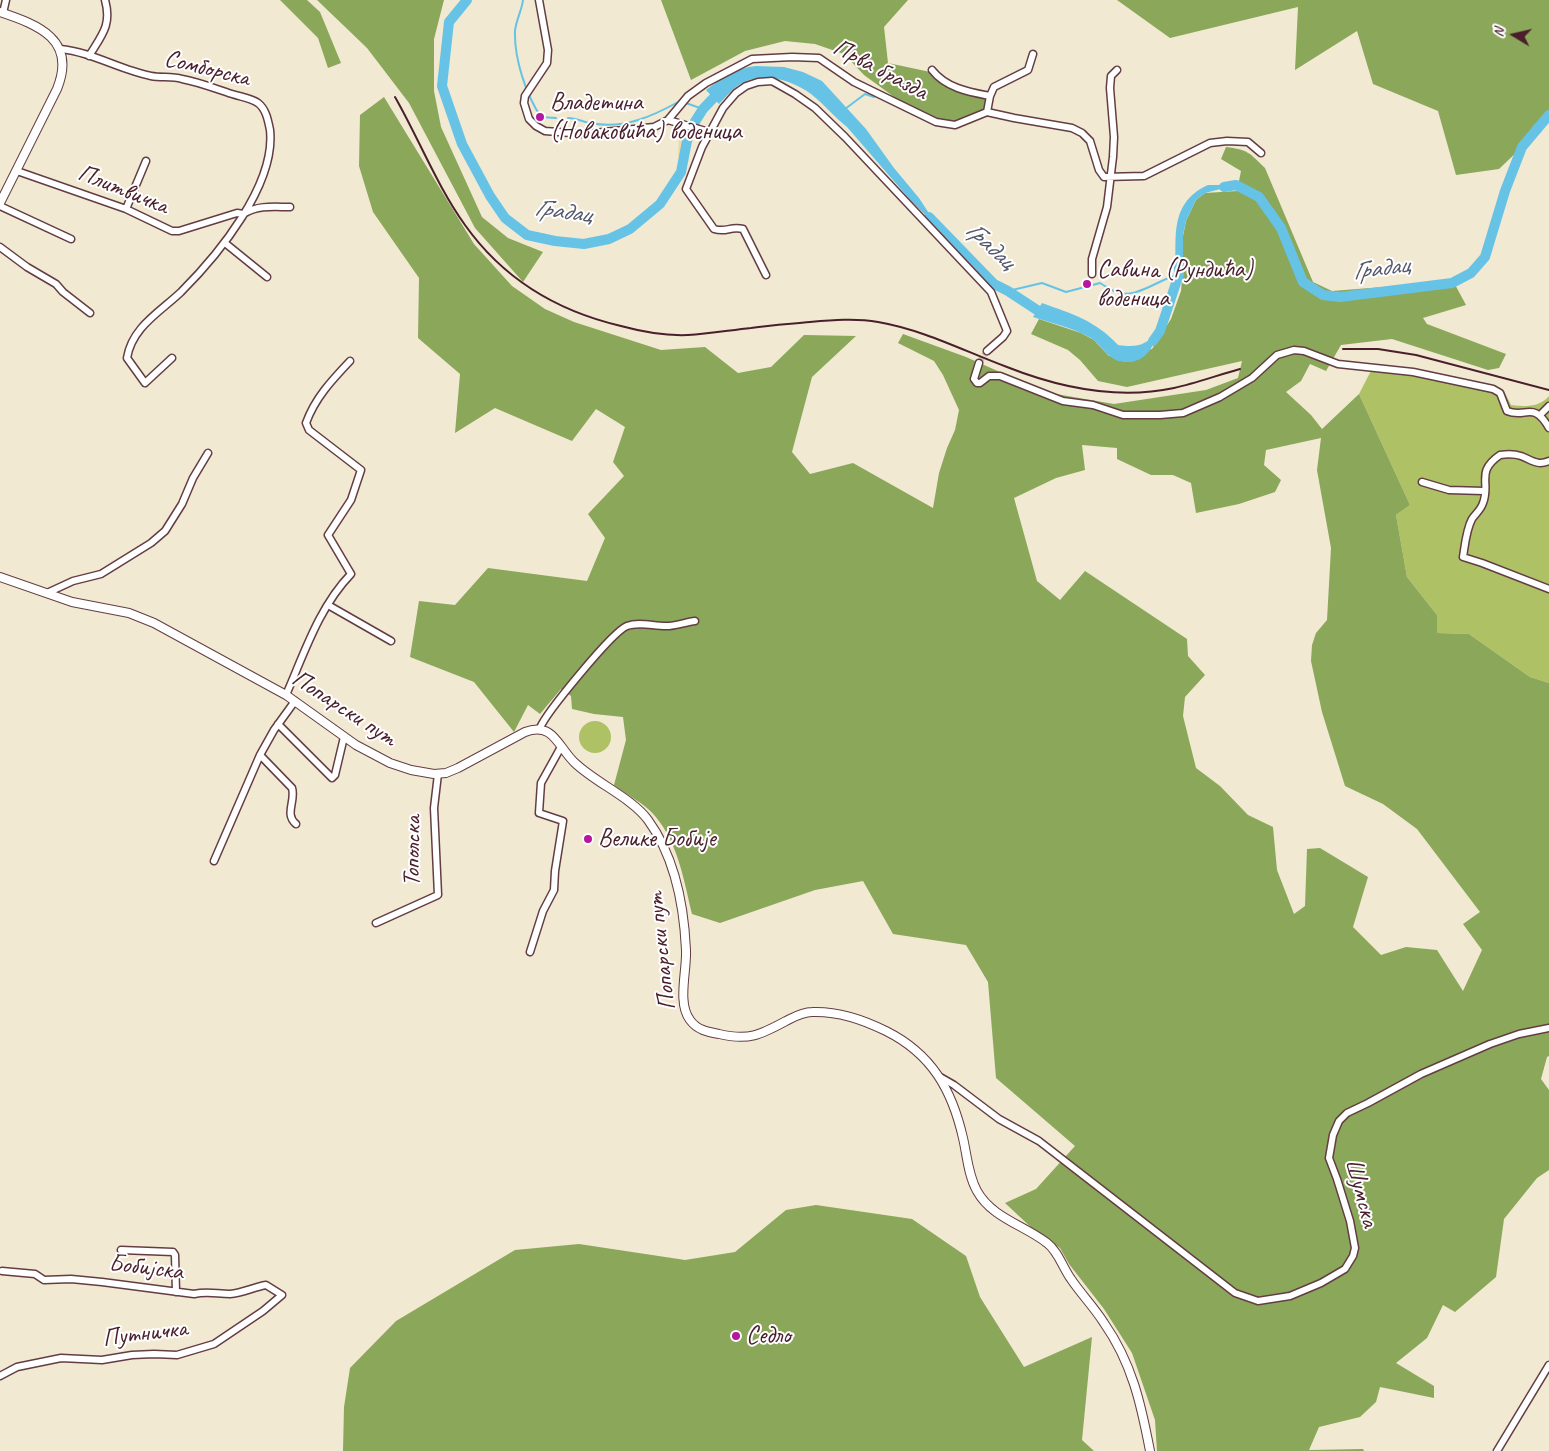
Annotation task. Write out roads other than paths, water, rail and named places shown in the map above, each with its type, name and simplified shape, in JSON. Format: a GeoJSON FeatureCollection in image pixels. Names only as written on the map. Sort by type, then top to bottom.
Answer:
{"type":"FeatureCollection","features":[{"type":"Feature","properties":{"kind":"street"},"geometry":{"type":"LineString","coordinates":[[6,0],[2,12],[43,30],[52,37],[60,49],[63,65],[60,81],[0,205],[71,239]]}},
{"type":"Feature","properties":{"kind":"street"},"geometry":{"type":"LineString","coordinates":[[89,56],[108,23],[105,0]]}},
{"type":"Feature","properties":{"kind":"street","name":"Прва бразда"},"geometry":{"type":"LineString","coordinates":[[539,0],[548,50],[547,64],[525,96],[526,112],[536,126],[545,131],[584,134],[654,127],[668,120],[688,96],[706,83],[752,59],[819,58],[854,82],[936,122],[955,125],[988,112]]}},
{"type":"Feature","properties":{"kind":"street","name":"Сомборска"},"geometry":{"type":"LineString","coordinates":[[60,49],[89,56],[151,76],[181,78],[252,100],[262,108],[269,123],[270,154],[258,186],[244,214],[225,243],[180,292],[147,322],[131,344],[127,361],[145,383],[172,358]]}},
{"type":"Feature","properties":{"kind":"street"},"geometry":{"type":"LineString","coordinates":[[1033,54],[1028,70],[994,87],[990,96],[988,112],[1072,128],[1082,133],[1090,142],[1099,170],[1104,177],[1144,176],[1210,143],[1227,141],[1248,142],[1261,153]]}},
{"type":"Feature","properties":{"kind":"street"},"geometry":{"type":"LineString","coordinates":[[932,70],[944,82],[967,91],[990,96]]}},
{"type":"Feature","properties":{"kind":"street"},"geometry":{"type":"LineString","coordinates":[[1092,274],[1092,258],[1106,207],[1113,157],[1114,137],[1110,88],[1112,76],[1117,70]]}},
{"type":"Feature","properties":{"kind":"street"},"geometry":{"type":"LineString","coordinates":[[766,274],[742,230],[733,227],[723,232],[714,230],[686,189],[707,131],[722,108],[736,93],[746,86],[758,82],[772,81],[815,108],[845,137],[991,292],[1007,331],[1004,337],[987,351]]}},
{"type":"Feature","properties":{"kind":"street"},"geometry":{"type":"LineString","coordinates":[[668,120],[707,131]]}},
{"type":"Feature","properties":{"kind":"street"},"geometry":{"type":"LineString","coordinates":[[126,209],[146,161]]}},
{"type":"Feature","properties":{"kind":"street","name":"Плитвичка"},"geometry":{"type":"LineString","coordinates":[[17,170],[126,209],[172,231],[179,231],[236,213],[244,214],[253,209],[290,207]]}},
{"type":"Feature","properties":{"kind":"street"},"geometry":{"type":"LineString","coordinates":[[225,243],[267,277]]}},
{"type":"Feature","properties":{"kind":"street"},"geometry":{"type":"LineString","coordinates":[[0,247],[27,267],[56,284],[90,313]]}},
{"type":"Feature","properties":{"kind":"street"},"geometry":{"type":"LineString","coordinates":[[979,363],[974,379],[977,383],[989,376],[1000,376],[1049,397],[1064,401],[1093,405],[1123,415],[1160,415],[1183,413],[1220,397],[1252,378],[1285,351],[1304,351],[1338,364],[1413,372],[1493,389],[1500,393],[1507,411],[1511,413],[1533,412],[1540,415],[1549,428]]}},
{"type":"Feature","properties":{"kind":"street"},"geometry":{"type":"LineString","coordinates":[[286,695],[306,648],[328,605],[337,588],[350,574],[328,535],[351,500],[361,470],[309,430],[306,423],[311,409],[326,386],[350,361]]}},
{"type":"Feature","properties":{"kind":"street"},"geometry":{"type":"LineString","coordinates":[[1540,415],[1549,406]]}},
{"type":"Feature","properties":{"kind":"street"},"geometry":{"type":"LineString","coordinates":[[47,593],[73,581],[101,574],[151,543],[165,531],[182,504],[193,478],[208,453]]}},
{"type":"Feature","properties":{"kind":"street"},"geometry":{"type":"LineString","coordinates":[[1549,461],[1542,464],[1521,456],[1500,455],[1488,466],[1484,474],[1484,502],[1472,520],[1463,558],[1482,563],[1549,589]]}},
{"type":"Feature","properties":{"kind":"street"},"geometry":{"type":"LineString","coordinates":[[1422,482],[1449,490],[1484,491]]}},
{"type":"Feature","properties":{"kind":"street","name":"Попарски пут"},"geometry":{"type":"LineString","coordinates":[[0,576],[78,603],[129,613],[144,619],[286,695],[363,749],[390,763],[411,770],[438,774],[458,768],[525,732],[540,728],[551,734],[580,768],[645,816],[665,848],[674,874],[683,921],[686,956],[683,1005],[688,1018],[696,1026],[723,1035],[748,1037],[761,1034],[795,1016],[809,1012],[853,1018],[876,1026],[900,1039],[930,1063],[940,1077],[961,1130],[976,1191],[993,1210],[1046,1242],[1051,1247],[1071,1279],[1107,1326],[1138,1392],[1150,1451]]}},
{"type":"Feature","properties":{"kind":"street"},"geometry":{"type":"LineString","coordinates":[[328,605],[391,642]]}},
{"type":"Feature","properties":{"kind":"street"},"geometry":{"type":"LineString","coordinates":[[540,728],[562,696],[613,636],[626,626],[640,624],[668,626],[695,621]]}},
{"type":"Feature","properties":{"kind":"street"},"geometry":{"type":"LineString","coordinates":[[214,861],[260,754],[278,724],[295,701]]}},
{"type":"Feature","properties":{"kind":"street"},"geometry":{"type":"LineString","coordinates":[[278,724],[332,778],[335,775],[344,737]]}},
{"type":"Feature","properties":{"kind":"street"},"geometry":{"type":"LineString","coordinates":[[530,952],[543,911],[554,890],[563,821],[539,813],[541,782],[561,747]]}},
{"type":"Feature","properties":{"kind":"street"},"geometry":{"type":"LineString","coordinates":[[260,754],[292,788],[290,814],[291,819],[296,824]]}},
{"type":"Feature","properties":{"kind":"street","name":"Тополска"},"geometry":{"type":"LineString","coordinates":[[376,923],[438,896],[434,808],[438,774]]}},
{"type":"Feature","properties":{"kind":"street","name":"Шумска"},"geometry":{"type":"LineString","coordinates":[[940,1077],[954,1085],[999,1119],[1039,1141],[1235,1293],[1258,1301],[1290,1296],[1321,1283],[1345,1269],[1353,1256],[1355,1248],[1350,1221],[1329,1158],[1333,1135],[1339,1121],[1347,1113],[1421,1074],[1490,1044],[1519,1034],[1549,1028]]}},
{"type":"Feature","properties":{"kind":"street"},"geometry":{"type":"LineString","coordinates":[[121,1250],[173,1252],[175,1254],[176,1292]]}},
{"type":"Feature","properties":{"kind":"street","name":"Бобијска"},"geometry":{"type":"LineString","coordinates":[[2,1271],[35,1274],[44,1280],[71,1279],[194,1294],[206,1292],[230,1294],[266,1285],[282,1294]]}},
{"type":"Feature","properties":{"kind":"street","name":"Путничка"},"geometry":{"type":"LineString","coordinates":[[0,1376],[17,1367],[62,1358],[102,1360],[132,1355],[177,1355],[214,1344],[263,1311],[282,1294]]}},
{"type":"Feature","properties":{"kind":"street"},"geometry":{"type":"LineString","coordinates":[[1497,1451],[1549,1365]]}},
{"type":"Feature","properties":{"kind":"water"},"geometry":{"type":"Polygon","coordinates":[[[756,66],[784,67],[803,72],[822,81],[866,129],[894,168],[919,198],[938,227],[912,202],[847,127],[816,98],[803,89],[786,81],[759,78],[742,83],[719,104],[706,90],[736,71],[756,66]]]}},
{"type":"Feature","properties":{"kind":"water"},"geometry":{"type":"Polygon","coordinates":[[[1208,185],[1236,185],[1205,193],[1196,200],[1186,221],[1183,235],[1183,279],[1175,279],[1176,238],[1180,214],[1186,203],[1195,193],[1208,185]]]}},
{"type":"Feature","properties":{"kind":"water"},"geometry":{"type":"Polygon","coordinates":[[[1042,303],[1092,324],[1101,329],[1118,345],[1136,346],[1150,340],[1160,331],[1151,349],[1143,357],[1132,362],[1119,361],[1111,357],[1094,340],[1084,334],[1033,317],[1042,303]]]}},
{"type":"Feature","properties":{"kind":"waterway","name":"Градац"},"geometry":{"type":"LineString","coordinates":[[467,0],[449,22],[442,86],[462,144],[490,196],[505,218],[527,235],[555,241],[584,244],[609,239],[630,229],[660,204],[681,172],[691,128],[703,109],[722,89]]}},
{"type":"Feature","properties":{"kind":"waterway"},"geometry":{"type":"LineString","coordinates":[[523,0],[515,31],[515,42],[522,76],[530,98],[541,117],[556,118]]}},
{"type":"Feature","properties":{"kind":"waterway"},"geometry":{"type":"LineString","coordinates":[[845,109],[865,94],[874,97]]}},
{"type":"Feature","properties":{"kind":"waterway"},"geometry":{"type":"LineString","coordinates":[[568,118],[603,125],[615,125],[659,112],[680,101],[703,109]]}},
{"type":"Feature","properties":{"kind":"waterway","name":"Градац"},"geometry":{"type":"LineString","coordinates":[[1224,187],[1236,185],[1259,197],[1281,228],[1303,282],[1323,295],[1340,297],[1452,283],[1471,273],[1485,257],[1505,191],[1522,147],[1549,115]]}},
{"type":"Feature","properties":{"kind":"waterway","name":"Градац"},"geometry":{"type":"LineString","coordinates":[[929,217],[994,284],[1037,310],[1049,314]]}},
{"type":"Feature","properties":{"kind":"waterway","name":"Градац"},"geometry":{"type":"LineString","coordinates":[[1153,341],[1160,331],[1179,274],[1179,266]]}},
{"type":"Feature","properties":{"kind":"waterway"},"geometry":{"type":"LineString","coordinates":[[1008,291],[1042,283],[1066,292],[1100,283],[1114,291],[1129,293],[1146,289],[1177,275]]}},
{"type":"Feature","properties":{"kind":"tunnel"},"geometry":{"type":"LineString","coordinates":[[979,363],[987,351]]}},
{"type":"Feature","properties":{"kind":"railway"},"geometry":{"type":"LineString","coordinates":[[395,97],[455,210],[480,245],[497,262],[534,290],[575,312],[598,320],[646,332],[679,335],[827,321],[870,321],[912,330],[1047,381],[1089,390],[1110,392],[1131,393],[1174,388],[1240,369]]}},
{"type":"Feature","properties":{"kind":"railway"},"geometry":{"type":"LineString","coordinates":[[1343,349],[1378,349],[1416,355],[1549,390]]}},
{"type":"Feature","properties":{"kind":"place","name":"Владетина (Новаковића) воденица"},"geometry":{"type":"Point","coordinates":[540,117]}},
{"type":"Feature","properties":{"kind":"place","name":"Савина (Рундића) воденица"},"geometry":{"type":"Point","coordinates":[1087,284]}},
{"type":"Feature","properties":{"kind":"place","name":"Велике Бобије"},"geometry":{"type":"Point","coordinates":[588,839]}},
{"type":"Feature","properties":{"kind":"place","name":"Седло"},"geometry":{"type":"Point","coordinates":[736,1336]}}]}
